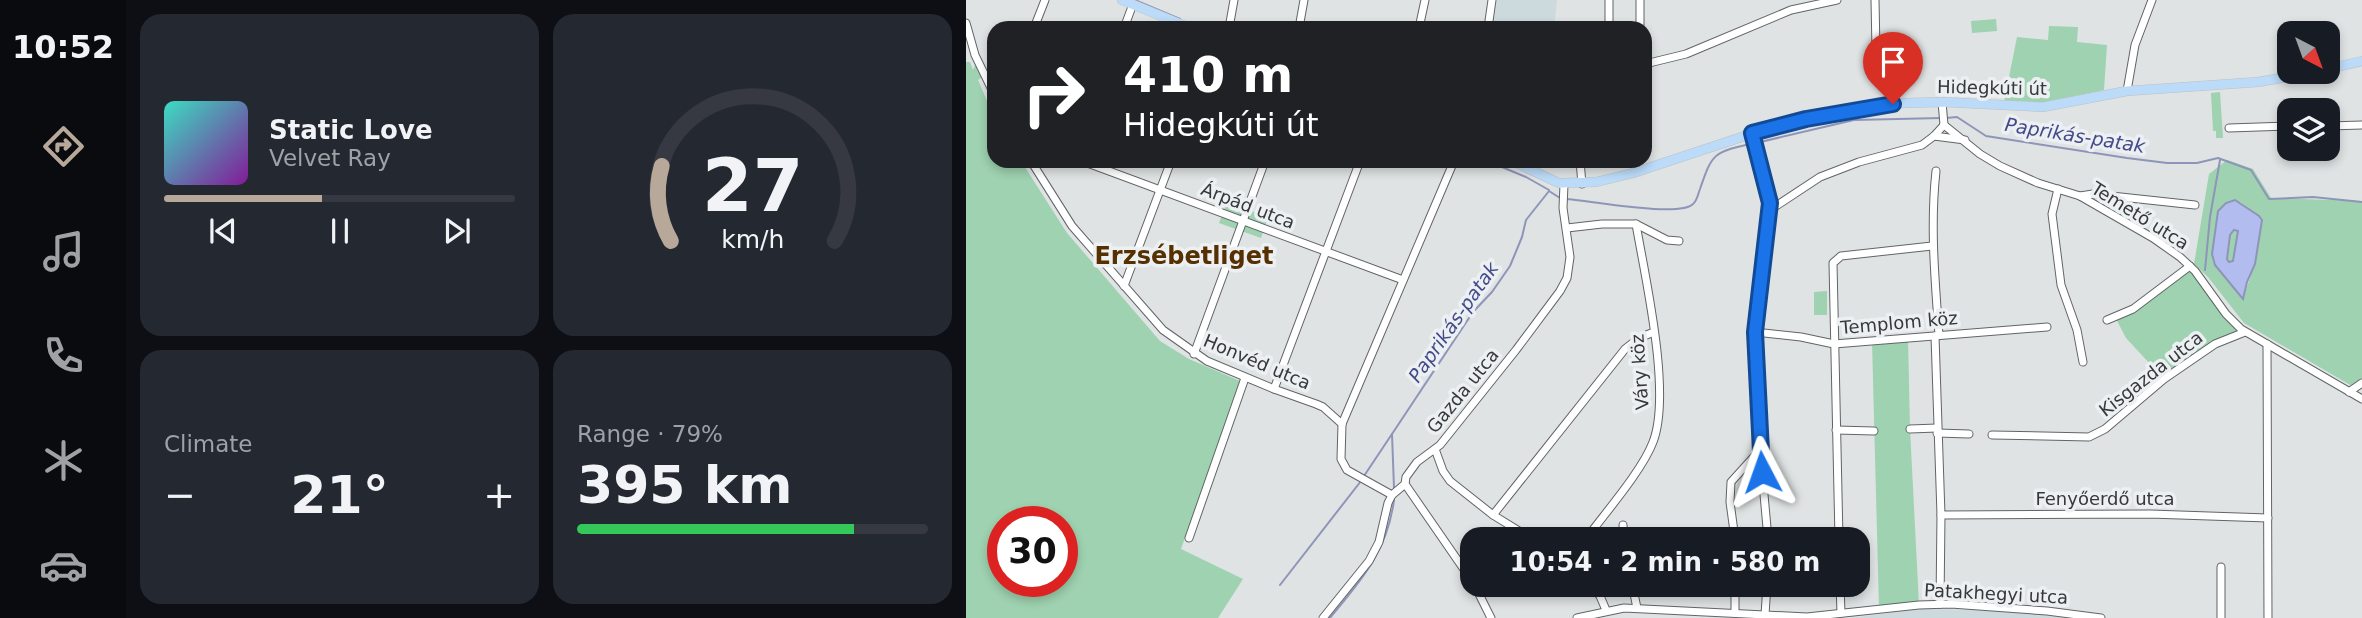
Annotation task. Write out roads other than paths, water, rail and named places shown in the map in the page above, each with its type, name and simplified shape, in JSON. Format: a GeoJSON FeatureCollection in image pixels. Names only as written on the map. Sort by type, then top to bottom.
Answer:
{"type":"FeatureCollection","features":[{"type":"Feature","properties":{"kind":"main road"},"geometry":{"type":"LineString","coordinates":[[1122,0],[1149,6],[1177,21]]}},
{"type":"Feature","properties":{"kind":"main road"},"geometry":{"type":"LineString","coordinates":[[2340,66],[2362,61]]}},
{"type":"Feature","properties":{"kind":"main road","name":"Hidegkúti út"},"geometry":{"type":"LineString","coordinates":[[1652,167],[1806,119],[1876,106],[1942,102],[2043,107],[2127,91],[2277,79]]}},
{"type":"Feature","properties":{"kind":"main road","name":"Hidegkúti út"},"geometry":{"type":"LineString","coordinates":[[1527,168],[1564,184],[1582,184],[1649,168]]}},
{"type":"Feature","properties":{"kind":"street"},"geometry":{"type":"LineString","coordinates":[[1037,21],[1045,0]]}},
{"type":"Feature","properties":{"kind":"street"},"geometry":{"type":"LineString","coordinates":[[1230,21],[1234,0]]}},
{"type":"Feature","properties":{"kind":"street"},"geometry":{"type":"LineString","coordinates":[[1300,21],[1304,0]]}},
{"type":"Feature","properties":{"kind":"street"},"geometry":{"type":"LineString","coordinates":[[1420,21],[1425,0]]}},
{"type":"Feature","properties":{"kind":"street"},"geometry":{"type":"LineString","coordinates":[[1489,21],[1492,0]]}},
{"type":"Feature","properties":{"kind":"street"},"geometry":{"type":"LineString","coordinates":[[1609,0],[1609,21]]}},
{"type":"Feature","properties":{"kind":"street"},"geometry":{"type":"LineString","coordinates":[[1640,0],[1640,21]]}},
{"type":"Feature","properties":{"kind":"street"},"geometry":{"type":"LineString","coordinates":[[1652,62],[1686,54],[1791,10],[1837,0]]}},
{"type":"Feature","properties":{"kind":"street"},"geometry":{"type":"LineString","coordinates":[[1875,0],[1876,50]]}},
{"type":"Feature","properties":{"kind":"street"},"geometry":{"type":"LineString","coordinates":[[2127,91],[2136,45],[2152,0]]}},
{"type":"Feature","properties":{"kind":"street"},"geometry":{"type":"LineString","coordinates":[[1127,21],[1133,4]]}},
{"type":"Feature","properties":{"kind":"street"},"geometry":{"type":"LineString","coordinates":[[966,23],[975,55],[987,80]]}},
{"type":"Feature","properties":{"kind":"street"},"geometry":{"type":"LineString","coordinates":[[1770,210],[1820,177],[1859,162],[1915,148],[1934,136],[1943,120],[1942,102]]}},
{"type":"Feature","properties":{"kind":"street","name":"Temető utca"},"geometry":{"type":"LineString","coordinates":[[1943,120],[1980,154],[2000,166],[2080,196],[2153,238],[2200,276],[2226,314],[2245,332],[2362,399]]}},
{"type":"Feature","properties":{"kind":"street"},"geometry":{"type":"LineString","coordinates":[[2340,126],[2362,125]]}},
{"type":"Feature","properties":{"kind":"street"},"geometry":{"type":"LineString","coordinates":[[2229,128],[2277,127]]}},
{"type":"Feature","properties":{"kind":"street"},"geometry":{"type":"LineString","coordinates":[[1753,135],[1770,210],[1755,332],[1760,450],[1767,527]]}},
{"type":"Feature","properties":{"kind":"street"},"geometry":{"type":"LineString","coordinates":[[1934,136],[1965,140]]}},
{"type":"Feature","properties":{"kind":"street","name":"Honvéd utca"},"geometry":{"type":"LineString","coordinates":[[1035,168],[1072,226],[1163,330],[1194,354],[1274,390],[1323,407],[1342,424]]}},
{"type":"Feature","properties":{"kind":"street","name":"Árpád utca"},"geometry":{"type":"LineString","coordinates":[[1101,168],[1403,280]]}},
{"type":"Feature","properties":{"kind":"street"},"geometry":{"type":"LineString","coordinates":[[1124,286],[1168,168]]}},
{"type":"Feature","properties":{"kind":"street"},"geometry":{"type":"LineString","coordinates":[[1194,354],[1262,168]]}},
{"type":"Feature","properties":{"kind":"street"},"geometry":{"type":"LineString","coordinates":[[1274,390],[1357,168]]}},
{"type":"Feature","properties":{"kind":"street"},"geometry":{"type":"LineString","coordinates":[[1324,618],[1376,550],[1386,509],[1394,493],[1358,478],[1347,470],[1341,458],[1342,424],[1451,168]]}},
{"type":"Feature","properties":{"kind":"street"},"geometry":{"type":"LineString","coordinates":[[1581,168],[1582,184]]}},
{"type":"Feature","properties":{"kind":"street"},"geometry":{"type":"LineString","coordinates":[[1936,171],[1932,204],[1932,247],[1937,335],[1940,604]]}},
{"type":"Feature","properties":{"kind":"street","name":"Gazda utca"},"geometry":{"type":"LineString","coordinates":[[1394,493],[1405,484],[1406,477],[1417,462],[1435,449],[1560,291],[1570,269],[1564,184]]}},
{"type":"Feature","properties":{"kind":"street"},"geometry":{"type":"LineString","coordinates":[[2058,189],[2052,214],[2058,265],[2062,290],[2079,336],[2083,362]]}},
{"type":"Feature","properties":{"kind":"street"},"geometry":{"type":"LineString","coordinates":[[2080,196],[2093,194],[2195,205]]}},
{"type":"Feature","properties":{"kind":"street"},"geometry":{"type":"LineString","coordinates":[[1567,228],[1636,224],[1667,240],[1679,240]]}},
{"type":"Feature","properties":{"kind":"street","name":"Váry köz"},"geometry":{"type":"LineString","coordinates":[[1595,527],[1639,467],[1654,441],[1659,417],[1654,332],[1636,224]]}},
{"type":"Feature","properties":{"kind":"street"},"geometry":{"type":"LineString","coordinates":[[1839,527],[1831,268],[1836,258],[1932,247]]}},
{"type":"Feature","properties":{"kind":"street"},"geometry":{"type":"LineString","coordinates":[[2107,320],[2133,309],[2190,266]]}},
{"type":"Feature","properties":{"kind":"street","name":"Templom köz"},"geometry":{"type":"LineString","coordinates":[[1755,332],[1834,344],[2047,327]]}},
{"type":"Feature","properties":{"kind":"street"},"geometry":{"type":"LineString","coordinates":[[1493,515],[1625,349],[1639,338],[1654,332]]}},
{"type":"Feature","properties":{"kind":"street","name":"Kisgazda utca"},"geometry":{"type":"LineString","coordinates":[[1992,435],[2089,437],[2097,434],[2164,379],[2215,344],[2245,332]]}},
{"type":"Feature","properties":{"kind":"street"},"geometry":{"type":"LineString","coordinates":[[2267,344],[2268,618]]}},
{"type":"Feature","properties":{"kind":"street"},"geometry":{"type":"LineString","coordinates":[[1189,538],[1245,378]]}},
{"type":"Feature","properties":{"kind":"street"},"geometry":{"type":"LineString","coordinates":[[2349,392],[2362,383]]}},
{"type":"Feature","properties":{"kind":"street"},"geometry":{"type":"LineString","coordinates":[[1910,429],[1969,434]]}},
{"type":"Feature","properties":{"kind":"street"},"geometry":{"type":"LineString","coordinates":[[1836,430],[1874,431]]}},
{"type":"Feature","properties":{"kind":"street"},"geometry":{"type":"LineString","coordinates":[[1435,449],[1446,477],[1493,515],[1512,527]]}},
{"type":"Feature","properties":{"kind":"street"},"geometry":{"type":"LineString","coordinates":[[1733,527],[1731,482],[1760,450]]}},
{"type":"Feature","properties":{"kind":"street"},"geometry":{"type":"LineString","coordinates":[[1405,484],[1460,564]]}},
{"type":"Feature","properties":{"kind":"street","name":"Fenyőerdő utca"},"geometry":{"type":"LineString","coordinates":[[1941,515],[2150,514],[2268,519]]}},
{"type":"Feature","properties":{"kind":"street"},"geometry":{"type":"LineString","coordinates":[[2221,567],[2221,618]]}},
{"type":"Feature","properties":{"kind":"street"},"geometry":{"type":"LineString","coordinates":[[1480,597],[1491,618]]}},
{"type":"Feature","properties":{"kind":"street"},"geometry":{"type":"LineString","coordinates":[[1600,597],[1606,610]]}},
{"type":"Feature","properties":{"kind":"street"},"geometry":{"type":"LineString","coordinates":[[1635,597],[1637,608]]}},
{"type":"Feature","properties":{"kind":"street"},"geometry":{"type":"LineString","coordinates":[[1735,597],[1735,614]]}},
{"type":"Feature","properties":{"kind":"street"},"geometry":{"type":"LineString","coordinates":[[1765,615],[1766,597]]}},
{"type":"Feature","properties":{"kind":"street"},"geometry":{"type":"LineString","coordinates":[[1840,597],[1841,613]]}},
{"type":"Feature","properties":{"kind":"street","name":"Patakhegyi utca"},"geometry":{"type":"LineString","coordinates":[[1577,618],[1606,610],[1637,608],[1807,617],[1940,604],[2047,611],[2101,618]]}},
{"type":"Feature","properties":{"kind":"water"},"geometry":{"type":"Polygon","coordinates":[[[2235,200],[2262,220],[2255,264],[2243,299],[2215,265],[2212,254],[2218,211],[2226,203],[2235,200]],[[2234,230],[2230,235],[2227,259],[2229,262],[2233,261],[2238,231],[2234,230]]]}},
{"type":"Feature","properties":{"kind":"waterway"},"geometry":{"type":"LineString","coordinates":[[1135,0],[1180,19]]}},
{"type":"Feature","properties":{"kind":"waterway","name":"Paprikás-patak"},"geometry":{"type":"LineString","coordinates":[[1946,118],[1957,117],[1986,136],[2127,158],[2167,163],[2197,163],[2218,158],[2251,170],[2269,199],[2313,197],[2362,202]]}},
{"type":"Feature","properties":{"kind":"waterway","name":"Paprikás-patak"},"geometry":{"type":"LineString","coordinates":[[1756,143],[1854,120],[1941,118]]}},
{"type":"Feature","properties":{"kind":"waterway","name":"Paprikás-patak"},"geometry":{"type":"LineString","coordinates":[[1565,199],[1652,209],[1684,208],[1696,201],[1711,161],[1716,156],[1729,149],[1751,144]]}},
{"type":"Feature","properties":{"kind":"waterway"},"geometry":{"type":"LineString","coordinates":[[2205,270],[2210,217],[2220,160]]}},
{"type":"Feature","properties":{"kind":"waterway"},"geometry":{"type":"LineString","coordinates":[[1504,168],[1549,190]]}},
{"type":"Feature","properties":{"kind":"waterway","name":"Paprikás-patak"},"geometry":{"type":"LineString","coordinates":[[1394,488],[1392,434],[1473,312],[1492,292],[1510,266],[1526,220],[1549,191],[1560,198]]}},
{"type":"Feature","properties":{"kind":"waterway"},"geometry":{"type":"LineString","coordinates":[[1364,476],[1392,434]]}},
{"type":"Feature","properties":{"kind":"waterway"},"geometry":{"type":"LineString","coordinates":[[1280,585],[1361,481]]}},
{"type":"Feature","properties":{"kind":"waterway","name":"Paprikás-patak"},"geometry":{"type":"LineString","coordinates":[[1330,618],[1379,550],[1386,535],[1394,500]]}},
{"type":"Feature","properties":{"kind":"district","name":"Erzsébetliget"},"geometry":{"type":"Point","coordinates":[1184,256]}}]}
